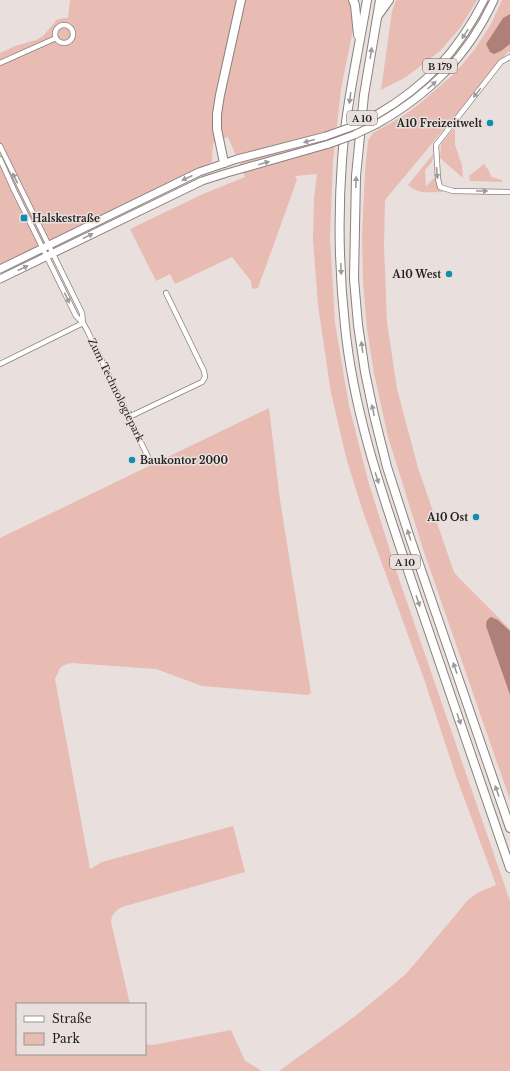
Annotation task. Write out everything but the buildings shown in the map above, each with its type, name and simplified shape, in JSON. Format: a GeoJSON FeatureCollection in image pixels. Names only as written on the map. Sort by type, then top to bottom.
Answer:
{"type":"FeatureCollection","features":[{"type":"Feature","properties":{"kind":"highway"},"geometry":{"type":"LineString","coordinates":[[224,163],[217,129],[217,114],[241,0]]}},
{"type":"Feature","properties":{"kind":"highway"},"geometry":{"type":"LineString","coordinates":[[353,0],[355,5],[359,46]]}},
{"type":"Feature","properties":{"kind":"highway","name":"A 10"},"geometry":{"type":"LineString","coordinates":[[367,0],[350,94],[342,159],[340,211],[341,279],[345,328],[352,372],[361,420],[375,470],[416,596],[510,868]]}},
{"type":"Feature","properties":{"kind":"highway","name":"A 10"},"geometry":{"type":"LineString","coordinates":[[380,0],[364,95],[356,176],[354,280],[358,325],[365,372],[387,467],[510,828]]}},
{"type":"Feature","properties":{"kind":"highway"},"geometry":{"type":"LineString","coordinates":[[378,16],[388,0]]}},
{"type":"Feature","properties":{"kind":"main road","name":"B 179"},"geometry":{"type":"LineString","coordinates":[[0,269],[199,172],[224,163],[326,136],[354,126],[376,114],[402,99],[433,73],[463,38],[484,0]]}},
{"type":"Feature","properties":{"kind":"main road","name":"B 179"},"geometry":{"type":"LineString","coordinates":[[0,279],[211,178],[329,144],[354,135],[377,124],[421,95],[451,67],[479,30],[494,0]]}},
{"type":"Feature","properties":{"kind":"main road"},"geometry":{"type":"LineString","coordinates":[[224,163],[226,173]]}},
{"type":"Feature","properties":{"kind":"street"},"geometry":{"type":"LineString","coordinates":[[60,25],[65,25],[73,30],[72,40],[68,43],[58,41],[56,38],[55,33],[60,25]]}},
{"type":"Feature","properties":{"kind":"street"},"geometry":{"type":"LineString","coordinates":[[0,63],[56,38]]}},
{"type":"Feature","properties":{"kind":"street"},"geometry":{"type":"LineString","coordinates":[[510,57],[501,62],[436,145],[438,179],[440,187],[453,191],[510,192]]}},
{"type":"Feature","properties":{"kind":"street"},"geometry":{"type":"LineString","coordinates":[[0,146],[46,247]]}},
{"type":"Feature","properties":{"kind":"street"},"geometry":{"type":"LineString","coordinates":[[0,159],[50,255]]}},
{"type":"Feature","properties":{"kind":"street","name":"Zum Technologiepark"},"geometry":{"type":"LineString","coordinates":[[50,255],[76,316],[83,323],[148,457]]}},
{"type":"Feature","properties":{"kind":"street"},"geometry":{"type":"LineString","coordinates":[[129,417],[202,382],[205,378],[204,371],[166,293]]}},
{"type":"Feature","properties":{"kind":"street"},"geometry":{"type":"LineString","coordinates":[[0,364],[83,323]]}},
{"type":"Feature","properties":{"kind":"green space"},"geometry":{"type":"Polygon","coordinates":[[[70,0],[359,0],[341,89],[333,161],[330,236],[335,323],[349,406],[369,484],[398,576],[510,901],[510,1071],[279,1071],[354,1017],[406,974],[468,900],[477,893],[496,885],[456,776],[424,679],[362,509],[346,457],[331,393],[318,305],[313,240],[314,198],[317,174],[295,176],[297,180],[258,288],[252,289],[251,281],[232,257],[175,284],[170,274],[156,281],[130,229],[203,194],[245,177],[228,137],[213,143],[212,162],[0,265],[0,53],[15,46],[36,40],[43,36],[56,21],[55,20],[68,18],[70,0]]]}},
{"type":"Feature","properties":{"kind":"green space"},"geometry":{"type":"Polygon","coordinates":[[[396,0],[477,0],[460,28],[440,51],[406,77],[381,90],[392,11],[396,0]]]}},
{"type":"Feature","properties":{"kind":"green space"},"geometry":{"type":"Polygon","coordinates":[[[502,0],[510,0],[510,14],[503,18],[486,44],[501,51],[510,44],[510,52],[508,52],[385,200],[384,245],[387,322],[397,389],[418,468],[454,572],[510,629],[510,631],[498,620],[486,623],[510,695],[510,800],[423,549],[388,437],[374,373],[367,329],[363,283],[362,236],[368,141],[373,133],[403,116],[455,73],[475,49],[491,24],[502,0]]]}},
{"type":"Feature","properties":{"kind":"green space"},"geometry":{"type":"Polygon","coordinates":[[[455,127],[455,145],[462,165],[463,178],[440,158],[441,144],[455,127]]]}},
{"type":"Feature","properties":{"kind":"green space"},"geometry":{"type":"Polygon","coordinates":[[[434,153],[432,162],[425,170],[426,186],[435,177],[437,187],[444,192],[420,192],[408,185],[434,153]]]}},
{"type":"Feature","properties":{"kind":"green space"},"geometry":{"type":"Polygon","coordinates":[[[484,164],[491,177],[502,180],[502,182],[470,181],[469,176],[484,164]]]}},
{"type":"Feature","properties":{"kind":"green space"},"geometry":{"type":"Polygon","coordinates":[[[269,408],[280,500],[311,693],[308,695],[202,686],[156,669],[72,663],[64,665],[59,670],[55,679],[90,869],[102,862],[233,826],[245,872],[122,907],[114,913],[111,922],[130,1003],[16,1003],[16,1055],[146,1055],[146,1044],[153,1045],[231,1030],[245,1061],[261,1071],[0,1071],[0,538],[269,408]]]}},
{"type":"Feature","properties":{"kind":"shaded area"},"geometry":{"type":"Polygon","coordinates":[[[510,14],[510,44],[494,54],[490,52],[486,44],[503,18],[510,14]]]}},
{"type":"Feature","properties":{"kind":"shaded area"},"geometry":{"type":"Polygon","coordinates":[[[491,617],[498,620],[510,631],[510,695],[486,626],[487,621],[491,617]]]}},
{"type":"Feature","properties":{"kind":"place","name":"A10 Freizeitwelt"},"geometry":{"type":"Point","coordinates":[490,123]}},
{"type":"Feature","properties":{"kind":"place","name":"Halskestraße"},"geometry":{"type":"Point","coordinates":[24,218]}},
{"type":"Feature","properties":{"kind":"place","name":"A10 West"},"geometry":{"type":"Point","coordinates":[449,274]}},
{"type":"Feature","properties":{"kind":"place","name":"Baukontor 2000"},"geometry":{"type":"Point","coordinates":[132,460]}},
{"type":"Feature","properties":{"kind":"place","name":"A10 Ost"},"geometry":{"type":"Point","coordinates":[476,517]}}]}
